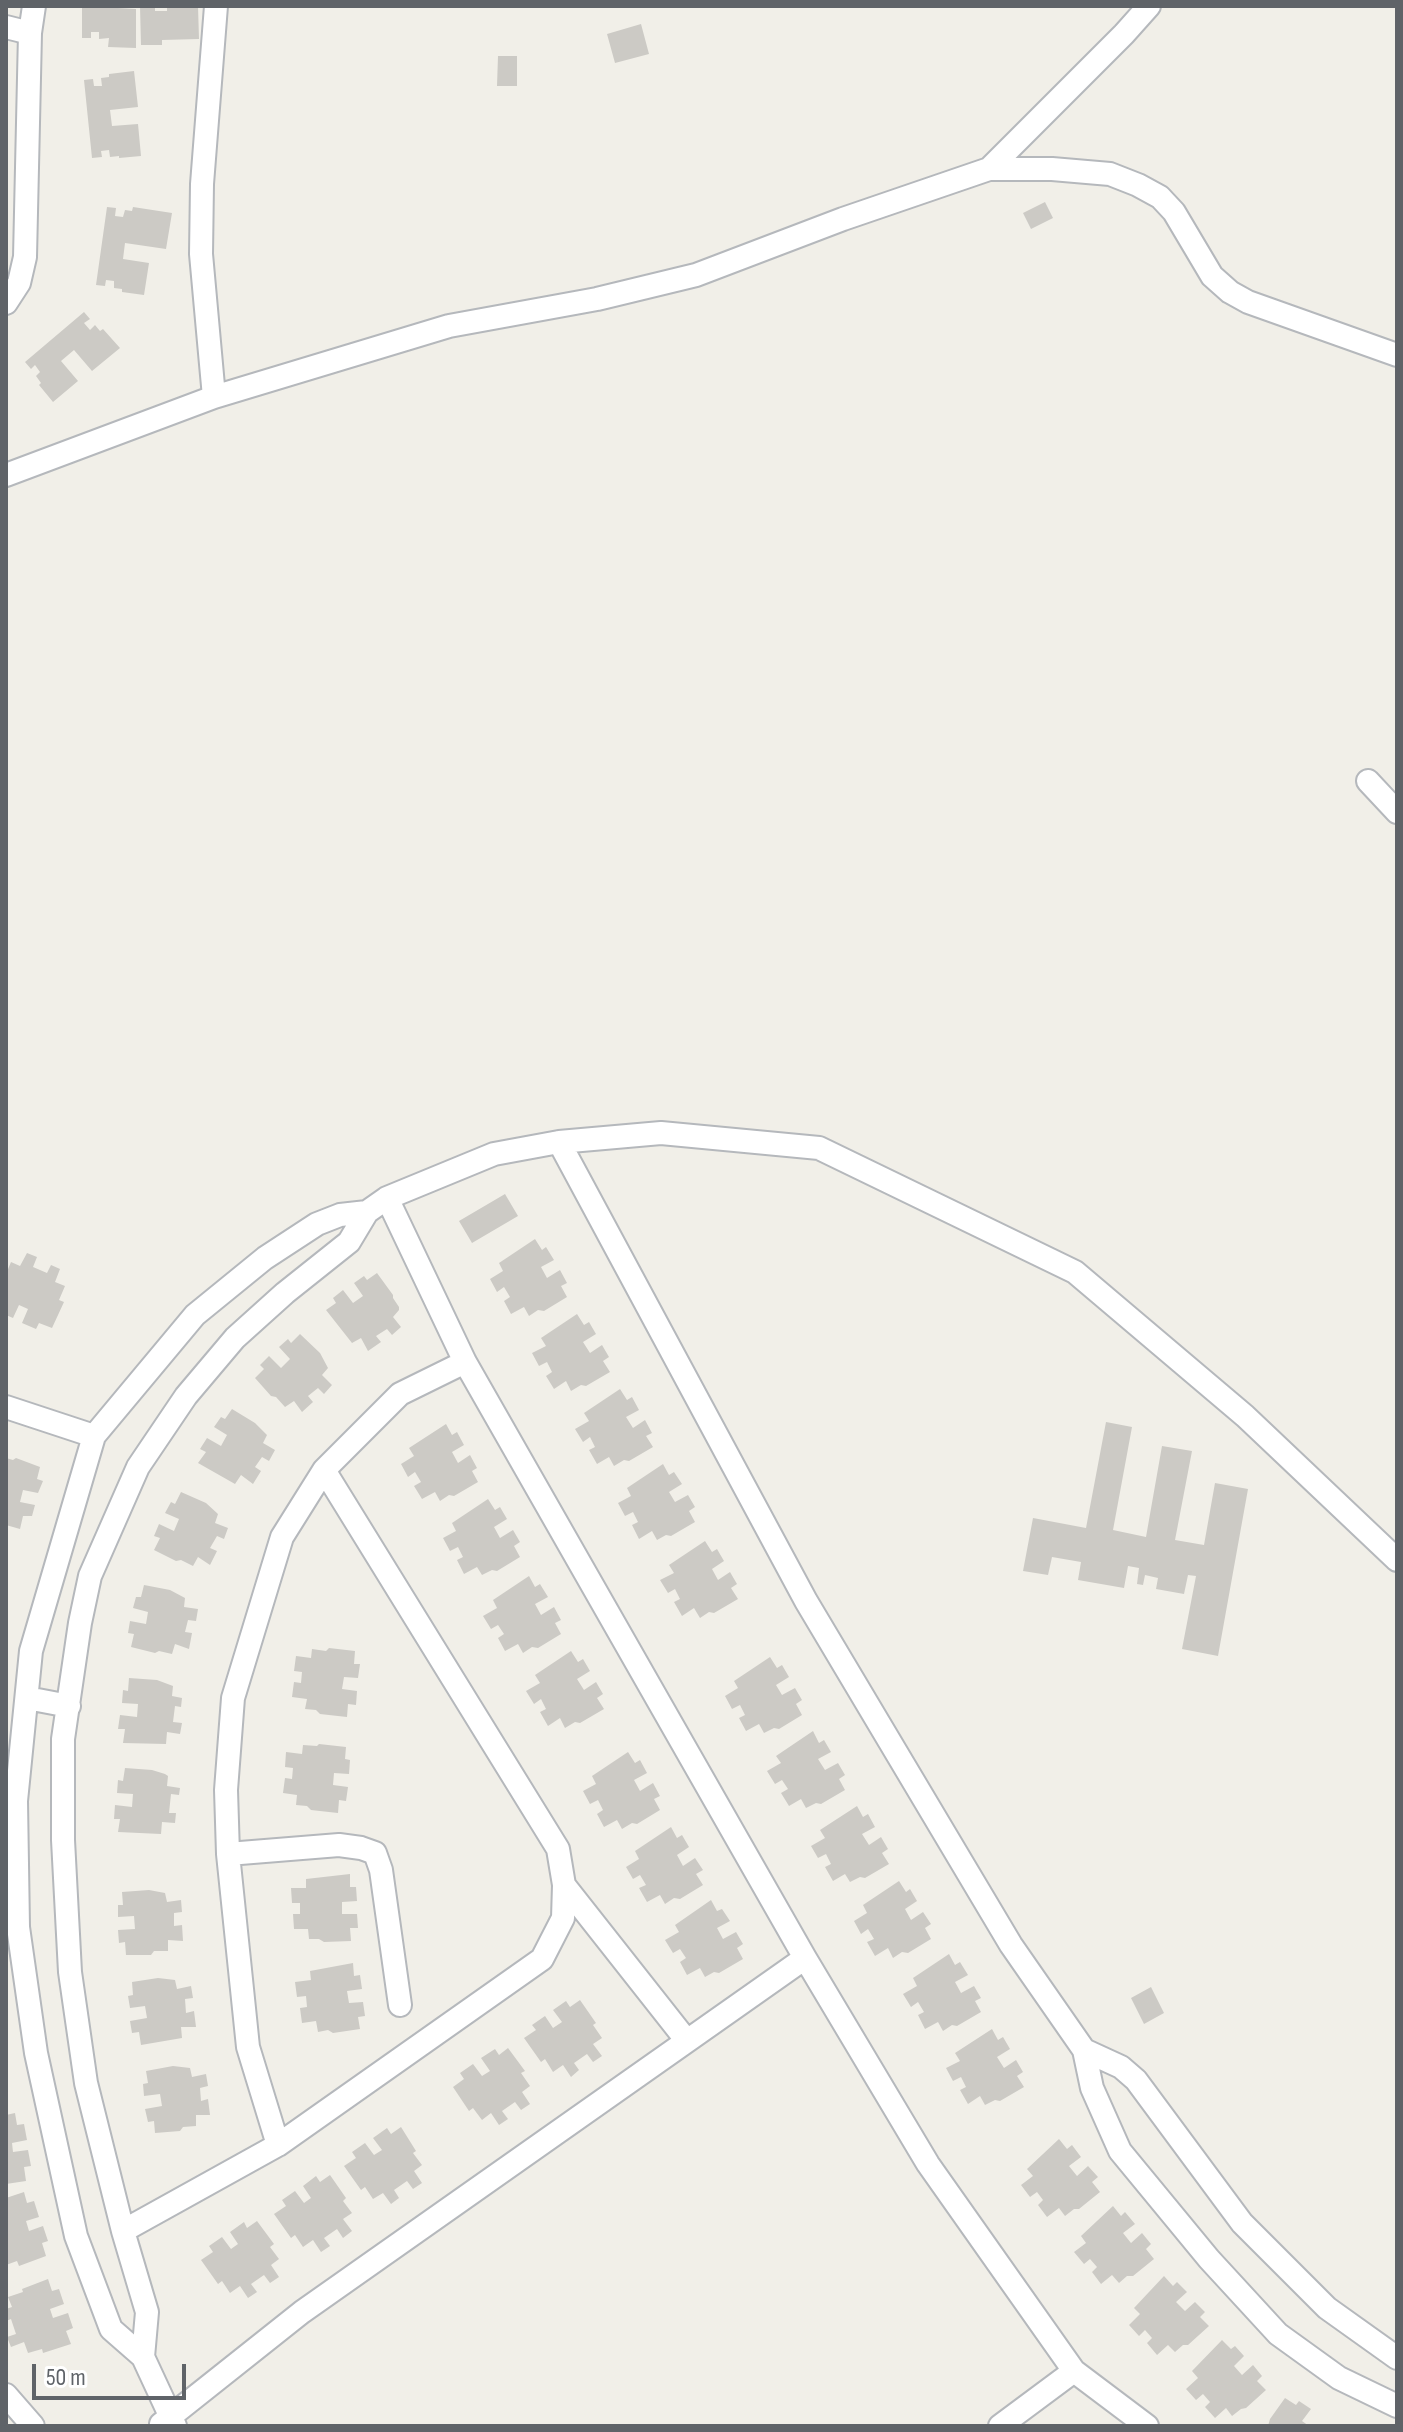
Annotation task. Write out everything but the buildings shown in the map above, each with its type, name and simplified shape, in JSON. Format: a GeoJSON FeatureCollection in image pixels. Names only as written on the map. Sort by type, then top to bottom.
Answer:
{"type":"FeatureCollection","features":[{"type":"Feature","properties":{"kind":"street"},"geometry":{"type":"LineString","coordinates":[[6,303],[19,283],[25,257],[30,33],[34,6]]}},
{"type":"Feature","properties":{"kind":"street"},"geometry":{"type":"LineString","coordinates":[[214,397],[201,254],[202,184],[216,6]]}},
{"type":"Feature","properties":{"kind":"street"},"geometry":{"type":"LineString","coordinates":[[989,169],[1149,6]]}},
{"type":"Feature","properties":{"kind":"street"},"geometry":{"type":"LineString","coordinates":[[6,27],[30,33]]}},
{"type":"Feature","properties":{"kind":"street"},"geometry":{"type":"LineString","coordinates":[[6,475],[214,397],[449,326],[597,299],[696,275],[843,219],[989,169],[1052,169],[1110,174],[1138,185],[1160,197],[1174,212],[1212,276],[1230,292],[1248,302],[1397,355]]}},
{"type":"Feature","properties":{"kind":"street"},"geometry":{"type":"LineString","coordinates":[[1368,781],[1397,812]]}},
{"type":"Feature","properties":{"kind":"street"},"geometry":{"type":"LineString","coordinates":[[805,1958],[302,2312],[168,2423],[143,2357],[147,2312],[86,2083],[70,1972],[63,1840],[63,1739],[80,1623],[90,1576],[138,1467],[186,1396],[235,1338],[349,1242],[367,1212],[387,1198],[494,1154],[559,1142],[661,1133],[819,1148],[1075,1272],[1245,1416],[1397,1560]]}},
{"type":"Feature","properties":{"kind":"street"},"geometry":{"type":"LineString","coordinates":[[559,1142],[806,1601],[1011,1945],[1084,2050],[1092,2088],[1120,2151],[1209,2259],[1278,2334],[1339,2378],[1397,2406]]}},
{"type":"Feature","properties":{"kind":"street"},"geometry":{"type":"LineString","coordinates":[[387,1198],[465,1362],[805,1958],[928,2164],[1074,2371],[1147,2426]]}},
{"type":"Feature","properties":{"kind":"street"},"geometry":{"type":"LineString","coordinates":[[143,2357],[111,2329],[76,2236],[36,2053],[18,1927],[16,1801],[31,1651],[94,1436],[195,1315],[265,1258],[317,1224],[340,1215],[367,1212]]}},
{"type":"Feature","properties":{"kind":"street"},"geometry":{"type":"LineString","coordinates":[[278,2145],[248,2047],[228,1854],[226,1790],[233,1698],[282,1537],[324,1470],[400,1394],[465,1362]]}},
{"type":"Feature","properties":{"kind":"street"},"geometry":{"type":"LineString","coordinates":[[6,1407],[94,1436]]}},
{"type":"Feature","properties":{"kind":"street"},"geometry":{"type":"LineString","coordinates":[[123,2231],[278,2145],[542,1959],[563,1918],[564,1885],[558,1849],[324,1470]]}},
{"type":"Feature","properties":{"kind":"street"},"geometry":{"type":"LineString","coordinates":[[27,1698],[69,1706]]}},
{"type":"Feature","properties":{"kind":"street"},"geometry":{"type":"LineString","coordinates":[[228,1854],[339,1845],[375,1853],[381,1870],[400,2005]]}},
{"type":"Feature","properties":{"kind":"street"},"geometry":{"type":"LineString","coordinates":[[564,1885],[687,2041]]}},
{"type":"Feature","properties":{"kind":"street"},"geometry":{"type":"LineString","coordinates":[[1084,2050],[1121,2067],[1136,2080],[1242,2223],[1327,2308],[1397,2358]]}},
{"type":"Feature","properties":{"kind":"street"},"geometry":{"type":"LineString","coordinates":[[1000,2426],[1074,2371]]}},
{"type":"Feature","properties":{"kind":"street"},"geometry":{"type":"LineString","coordinates":[[6,2395],[33,2426]]}}]}
